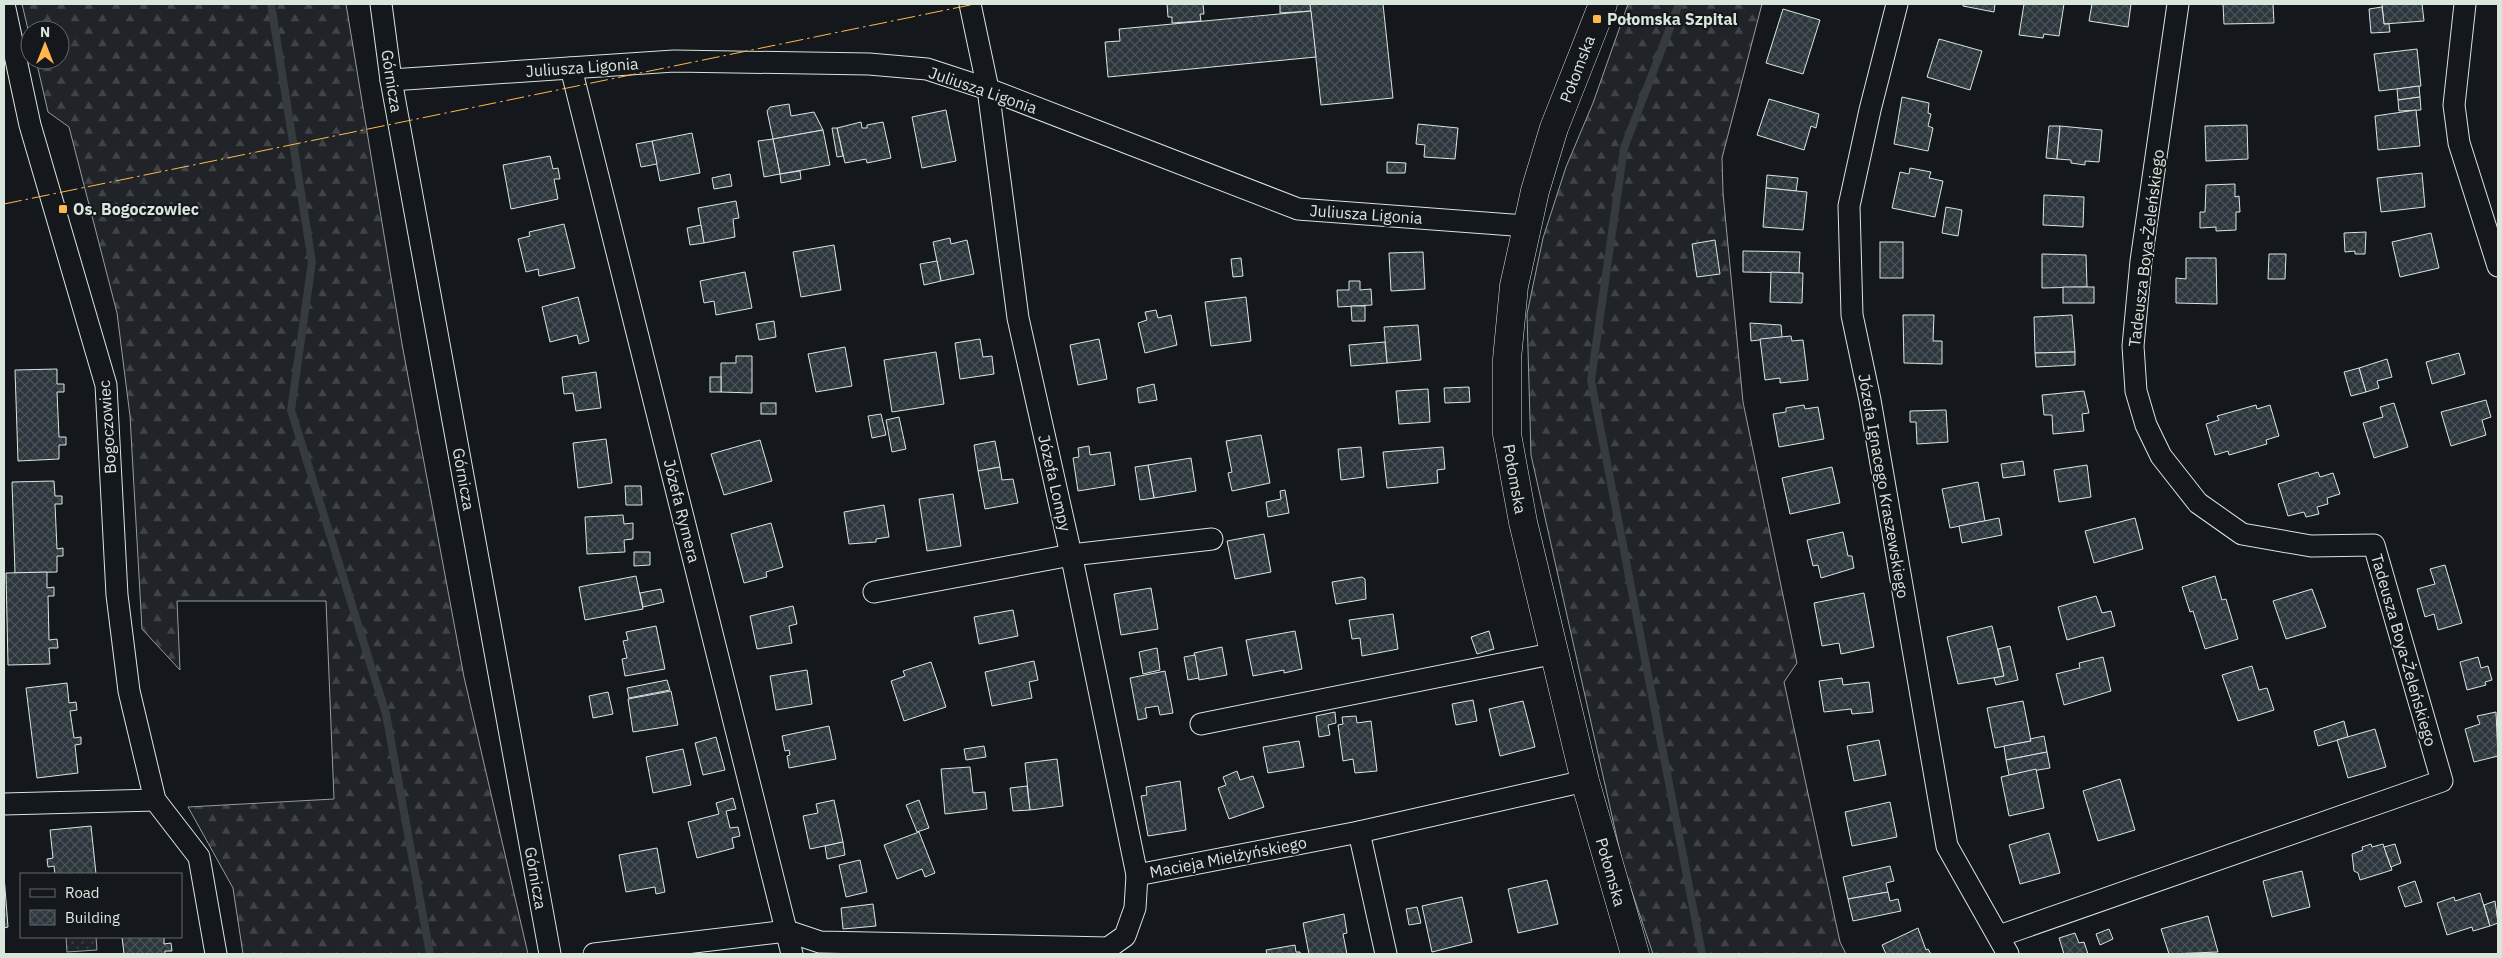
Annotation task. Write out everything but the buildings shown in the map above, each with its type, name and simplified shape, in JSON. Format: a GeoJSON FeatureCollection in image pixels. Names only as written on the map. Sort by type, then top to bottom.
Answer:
{"type":"FeatureCollection","features":[{"type":"Feature","properties":{"kind":"street","name":"Bogoczowiec"},"geometry":{"type":"LineString","coordinates":[[4,4],[30,125],[106,385],[116,594],[129,691],[155,800],[198,857],[216,954]]}},
{"type":"Feature","properties":{"kind":"street","name":"Górnicza"},"geometry":{"type":"LineString","coordinates":[[381,4],[391,80],[550,954]]}},
{"type":"Feature","properties":{"kind":"street","name":"Józefa Lompy"},"geometry":{"type":"LineString","coordinates":[[970,4],[988,89],[1018,318],[1071,555],[1137,874]]}},
{"type":"Feature","properties":{"kind":"street","name":"Połomska"},"geometry":{"type":"LineString","coordinates":[[1603,4],[1554,128],[1535,191],[1527,226],[1514,286],[1507,360],[1507,434],[1523,522],[1556,653],[1585,781],[1635,954]]}},
{"type":"Feature","properties":{"kind":"street","name":"Józefa Ignacego Kraszewskiego"},"geometry":{"type":"LineString","coordinates":[[1897,4],[1870,110],[1849,206],[1852,315],[1870,400],[1946,846],[2004,945]]}},
{"type":"Feature","properties":{"kind":"street","name":"Tadeusza Boya-Żeleńskiego"},"geometry":{"type":"LineString","coordinates":[[2004,945],[2442,781],[2374,545],[2311,546],[2242,534],[2198,503],[2161,456],[2146,425],[2136,391],[2133,346],[2141,261],[2178,4]]}},
{"type":"Feature","properties":{"kind":"street"},"geometry":{"type":"LineString","coordinates":[[2465,4],[2454,105],[2459,143],[2498,266]]}},
{"type":"Feature","properties":{"kind":"street","name":"Juliusza Ligonia"},"geometry":{"type":"LineString","coordinates":[[391,80],[674,61],[869,64],[927,69],[988,89],[1298,209],[1527,226]]}},
{"type":"Feature","properties":{"kind":"street","name":"Józefa Rymera"},"geometry":{"type":"LineString","coordinates":[[571,68],[792,954]]}},
{"type":"Feature","properties":{"kind":"street"},"geometry":{"type":"LineString","coordinates":[[874,592],[1071,555],[1212,539]]}},
{"type":"Feature","properties":{"kind":"street"},"geometry":{"type":"LineString","coordinates":[[1201,724],[1556,653]]}},
{"type":"Feature","properties":{"kind":"street","name":"Macieja Mielżyńskiego"},"geometry":{"type":"LineString","coordinates":[[594,954],[787,931],[820,942],[1105,951],[1126,936],[1135,908],[1137,874],[1359,832],[1585,781]]}},
{"type":"Feature","properties":{"kind":"street"},"geometry":{"type":"LineString","coordinates":[[4,804],[155,800]]}},
{"type":"Feature","properties":{"kind":"street"},"geometry":{"type":"LineString","coordinates":[[1359,832],[1386,954]]}},
{"type":"Feature","properties":{"kind":"green space"},"geometry":{"type":"Polygon","coordinates":[[[22,4],[346,4],[402,344],[464,677],[528,954],[243,954],[233,888],[188,807],[334,799],[326,601],[177,601],[180,670],[142,629],[130,416],[117,313],[69,127],[48,112],[38,70],[70,70],[70,20],[26,20],[22,4]]]}},
{"type":"Feature","properties":{"kind":"green space"},"geometry":{"type":"Polygon","coordinates":[[[1628,4],[1762,4],[1722,158],[1723,193],[1743,402],[1797,663],[1784,682],[1840,942],[1846,954],[1653,954],[1623,865],[1531,455],[1527,314],[1543,238],[1566,167],[1593,103],[1628,4]]]}},
{"type":"Feature","properties":{"kind":"green space"},"geometry":{"type":"Polygon","coordinates":[[[66,938],[96,938],[97,950],[67,952],[66,938]]]}},
{"type":"Feature","properties":{"kind":"waterway"},"geometry":{"type":"LineString","coordinates":[[271,4],[312,262],[291,410],[386,714],[430,954]]}},
{"type":"Feature","properties":{"kind":"waterway"},"geometry":{"type":"LineString","coordinates":[[1679,4],[1624,148],[1591,380],[1702,954]]}},
{"type":"Feature","properties":{"kind":"power"},"geometry":{"type":"LineString","coordinates":[[4,204],[975,4]]}},
{"type":"Feature","properties":{"kind":"place","name":"Połomska Szpital"},"geometry":{"type":"Point","coordinates":[1597,19]}},
{"type":"Feature","properties":{"kind":"place","name":"Os. Bogoczowiec"},"geometry":{"type":"Point","coordinates":[63,209]}}]}
